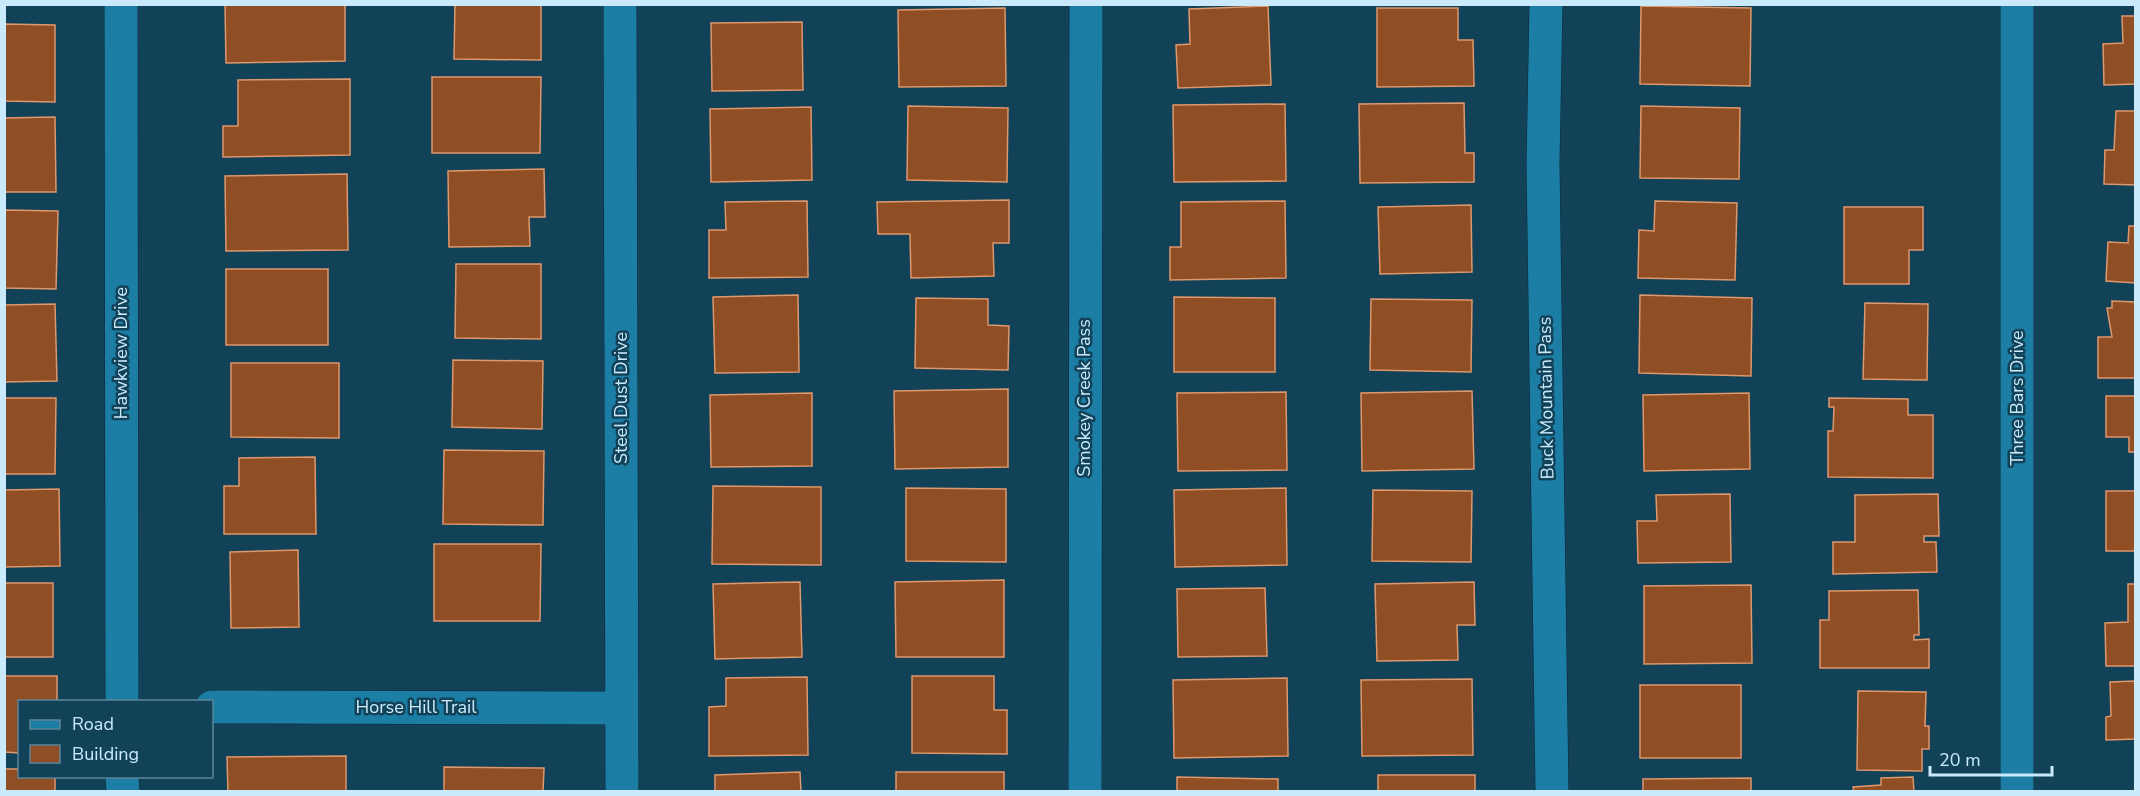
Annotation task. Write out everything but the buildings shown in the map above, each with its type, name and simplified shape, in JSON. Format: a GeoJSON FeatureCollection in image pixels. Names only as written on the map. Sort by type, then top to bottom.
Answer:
{"type":"FeatureCollection","features":[{"type":"Feature","properties":{"kind":"street","name":"Hawkview Drive"},"geometry":{"type":"LineString","coordinates":[[121,4],[122,700]]}},
{"type":"Feature","properties":{"kind":"street","name":"Steel Dust Drive"},"geometry":{"type":"LineString","coordinates":[[620,4],[622,792]]}},
{"type":"Feature","properties":{"kind":"street","name":"Smokey Creek Pass"},"geometry":{"type":"LineString","coordinates":[[1084,792],[1086,4]]}},
{"type":"Feature","properties":{"kind":"street","name":"Buck Mountain Pass"},"geometry":{"type":"LineString","coordinates":[[1546,4],[1543,164],[1552,792]]}},
{"type":"Feature","properties":{"kind":"street","name":"Three Bars Drive"},"geometry":{"type":"LineString","coordinates":[[2017,4],[2017,792]]}},
{"type":"Feature","properties":{"kind":"street","name":"Horse Hill Trail"},"geometry":{"type":"LineString","coordinates":[[213,707],[621,708]]}}]}
